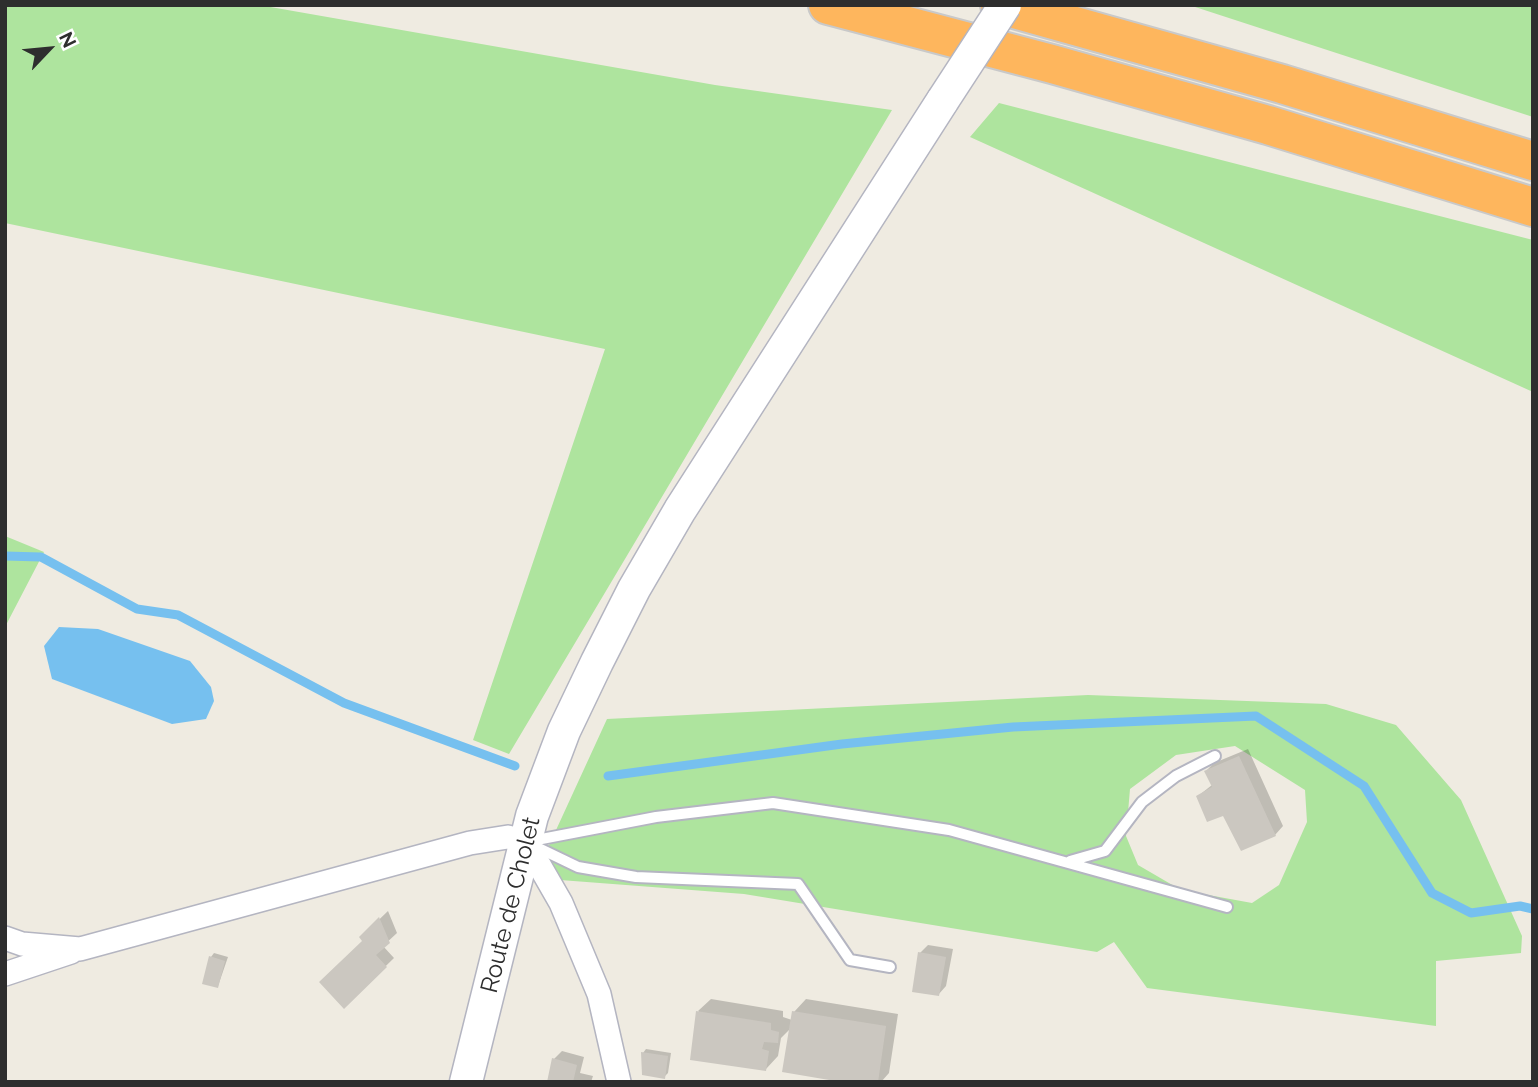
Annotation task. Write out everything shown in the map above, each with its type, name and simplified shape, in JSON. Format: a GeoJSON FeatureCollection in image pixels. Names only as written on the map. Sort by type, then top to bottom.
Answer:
{"type":"FeatureCollection","features":[{"type":"Feature","properties":{"kind":"highway"},"geometry":{"type":"LineString","coordinates":[[828,5],[1243,118],[1533,207]]}},
{"type":"Feature","properties":{"kind":"highway"},"geometry":{"type":"LineString","coordinates":[[1002,5],[1282,84],[1533,161]]}},
{"type":"Feature","properties":{"kind":"main road","name":"Route de Cholet"},"geometry":{"type":"LineString","coordinates":[[466,1082],[526,842],[564,731],[634,589],[680,510],[1002,5]]}},
{"type":"Feature","properties":{"kind":"street"},"geometry":{"type":"LineString","coordinates":[[5,974],[80,949],[470,843],[508,837],[526,842],[561,903],[600,993],[620,1082]]}},
{"type":"Feature","properties":{"kind":"street"},"geometry":{"type":"LineString","coordinates":[[5,938],[22,944],[80,949]]}},
{"type":"Feature","properties":{"kind":"lane"},"geometry":{"type":"LineString","coordinates":[[1070,861],[1105,851],[1142,802],[1177,776],[1215,756]]}},
{"type":"Feature","properties":{"kind":"lane"},"geometry":{"type":"LineString","coordinates":[[526,842],[656,817],[773,803],[949,830],[1227,906]]}},
{"type":"Feature","properties":{"kind":"lane"},"geometry":{"type":"LineString","coordinates":[[526,842],[578,867],[636,877],[798,884],[850,960],[890,967]]}},
{"type":"Feature","properties":{"kind":"green space"},"geometry":{"type":"Polygon","coordinates":[[[5,5],[259,5],[715,85],[892,110],[509,754],[473,740],[605,349],[5,223],[5,5]]]}},
{"type":"Feature","properties":{"kind":"green space"},"geometry":{"type":"Polygon","coordinates":[[[1189,5],[1533,5],[1533,117],[1189,5]]]}},
{"type":"Feature","properties":{"kind":"green space"},"geometry":{"type":"Polygon","coordinates":[[[999,103],[1533,240],[1533,392],[970,137],[999,103]]]}},
{"type":"Feature","properties":{"kind":"green space"},"geometry":{"type":"Polygon","coordinates":[[[5,536],[44,552],[5,627],[5,536]]]}},
{"type":"Feature","properties":{"kind":"green space"},"geometry":{"type":"Polygon","coordinates":[[[1088,695],[1326,704],[1396,725],[1461,800],[1522,936],[1521,953],[1436,961],[1436,1026],[1147,988],[1114,942],[1097,952],[744,894],[534,878],[607,719],[1088,695]],[[1235,746],[1176,755],[1130,789],[1126,836],[1138,865],[1181,890],[1252,903],[1279,885],[1307,822],[1305,790],[1235,746]]]}},
{"type":"Feature","properties":{"kind":"water"},"geometry":{"type":"Polygon","coordinates":[[[59,627],[98,629],[190,661],[211,687],[214,701],[206,719],[172,724],[52,679],[44,646],[59,627]]]}},
{"type":"Feature","properties":{"kind":"building"},"geometry":{"type":"Polygon","coordinates":[[[1239,756],[1276,836],[1241,851],[1223,816],[1207,822],[1196,796],[1212,787],[1204,771],[1239,756]]]}},
{"type":"Feature","properties":{"kind":"building"},"geometry":{"type":"Polygon","coordinates":[[[379,917],[390,943],[376,955],[387,967],[344,1009],[319,982],[362,941],[359,937],[379,917]]]}},
{"type":"Feature","properties":{"kind":"building"},"geometry":{"type":"Polygon","coordinates":[[[918,952],[946,957],[939,996],[912,992],[918,952]]]}},
{"type":"Feature","properties":{"kind":"building"},"geometry":{"type":"Polygon","coordinates":[[[209,956],[225,961],[218,988],[202,984],[209,956]]]}},
{"type":"Feature","properties":{"kind":"building"},"geometry":{"type":"Polygon","coordinates":[[[696,1011],[771,1023],[771,1030],[779,1032],[778,1043],[764,1042],[762,1049],[769,1051],[766,1071],[690,1060],[696,1011]]]}},
{"type":"Feature","properties":{"kind":"building"},"geometry":{"type":"Polygon","coordinates":[[[792,1011],[886,1026],[878,1082],[841,1082],[782,1072],[792,1011]]]}},
{"type":"Feature","properties":{"kind":"building"},"geometry":{"type":"Polygon","coordinates":[[[641,1052],[668,1056],[665,1079],[642,1075],[641,1052]]]}},
{"type":"Feature","properties":{"kind":"building"},"geometry":{"type":"Polygon","coordinates":[[[552,1058],[577,1065],[573,1082],[547,1082],[552,1058]]]}},
{"type":"Feature","properties":{"kind":"waterway"},"geometry":{"type":"LineString","coordinates":[[5,556],[41,557],[137,609],[178,615],[344,703],[515,766]]}},
{"type":"Feature","properties":{"kind":"waterway"},"geometry":{"type":"LineString","coordinates":[[608,776],[842,744],[1013,727],[1256,716],[1364,786],[1432,893],[1471,913],[1520,906],[1533,909]]}}]}
